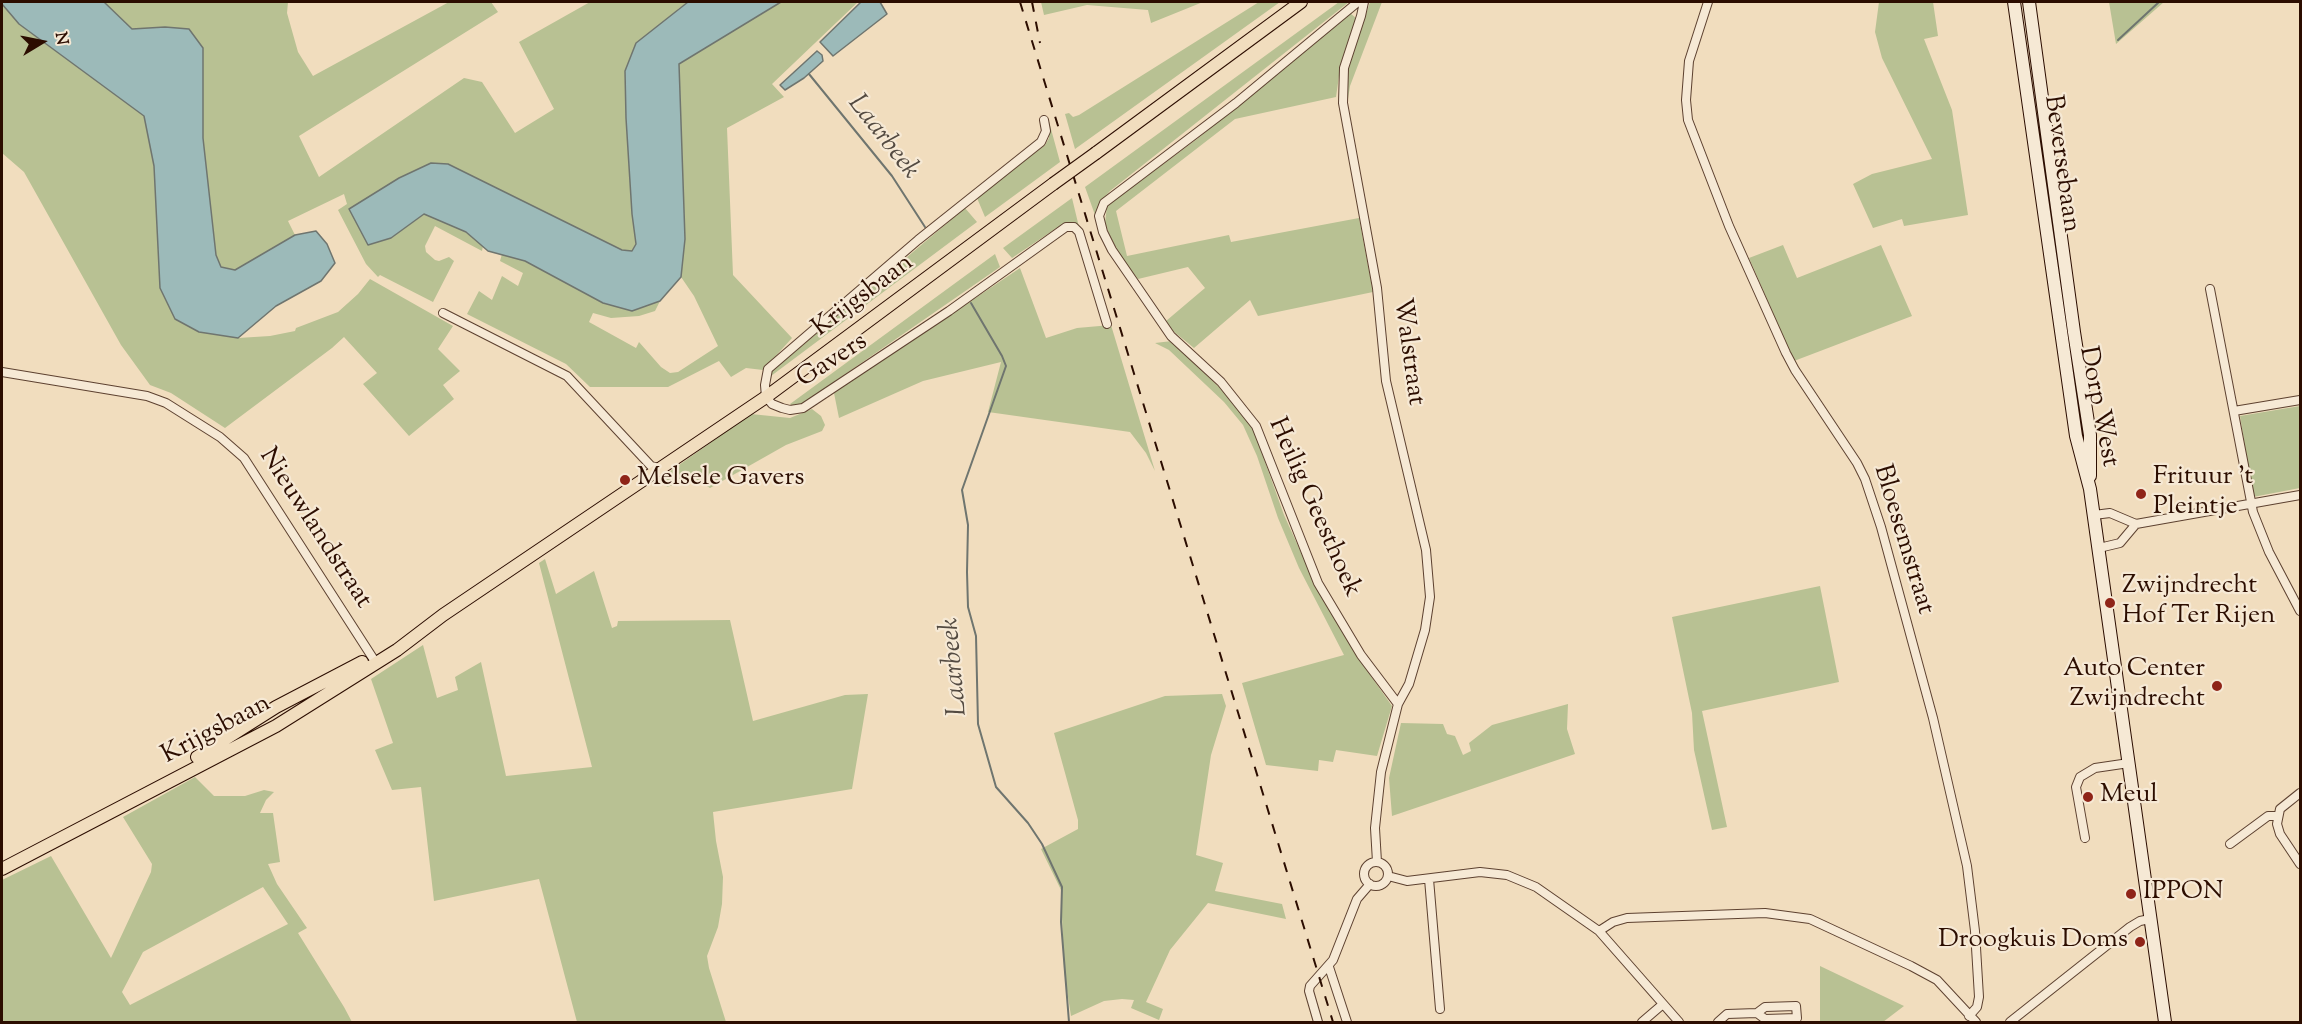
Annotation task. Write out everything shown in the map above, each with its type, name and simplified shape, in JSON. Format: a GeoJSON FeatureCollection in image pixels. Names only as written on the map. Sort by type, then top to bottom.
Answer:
{"type":"FeatureCollection","features":[{"type":"Feature","properties":{"kind":"main road","name":"Krijgsbaan"},"geometry":{"type":"LineString","coordinates":[[2,869],[291,717],[414,630],[443,615],[766,397],[1301,2]]}},
{"type":"Feature","properties":{"kind":"main road","name":"Beversebaan"},"geometry":{"type":"LineString","coordinates":[[2014,2],[2061,333]]}},
{"type":"Feature","properties":{"kind":"main road","name":"Beversebaan"},"geometry":{"type":"LineString","coordinates":[[2029,2],[2074,332]]}},
{"type":"Feature","properties":{"kind":"main road","name":"Dorp West"},"geometry":{"type":"LineString","coordinates":[[2074,332],[2090,435],[2090,489]]}},
{"type":"Feature","properties":{"kind":"main road","name":"Dorp West"},"geometry":{"type":"LineString","coordinates":[[2061,333],[2076,436],[2090,489],[2099,548],[2165,1023]]}},
{"type":"Feature","properties":{"kind":"main road","name":"Krijgsbaan"},"geometry":{"type":"LineString","coordinates":[[2,861],[92,815],[208,751],[282,704],[374,659]]}},
{"type":"Feature","properties":{"kind":"main road"},"geometry":{"type":"LineString","coordinates":[[282,704],[290,707],[291,717]]}},
{"type":"Feature","properties":{"kind":"street","name":"Heilig Geesthoek"},"geometry":{"type":"LineString","coordinates":[[1358,2],[1236,103],[1104,203],[1099,216],[1112,250],[1171,336],[1221,382],[1256,426],[1318,583],[1361,655],[1398,704]]}},
{"type":"Feature","properties":{"kind":"street","name":"Walstraat"},"geometry":{"type":"LineString","coordinates":[[1364,2],[1344,68],[1343,104],[1377,288],[1386,381],[1426,550],[1429,573],[1430,597],[1425,630],[1409,684],[1398,704]]}},
{"type":"Feature","properties":{"kind":"street","name":"Bloesemstraat"},"geometry":{"type":"LineString","coordinates":[[1708,2],[1689,61],[1686,100],[1688,120],[1729,226],[1790,362],[1857,463],[1865,479],[1881,527],[1933,718],[1968,866],[1979,997],[1973,1019]]}},
{"type":"Feature","properties":{"kind":"street","name":"Gavers"},"geometry":{"type":"LineString","coordinates":[[1044,120],[1046,131],[1041,142],[967,201],[768,369],[766,397],[772,404],[782,408],[790,410],[803,408],[949,311],[1066,227],[1074,227],[1079,232],[1107,324]]}},
{"type":"Feature","properties":{"kind":"street"},"geometry":{"type":"LineString","coordinates":[[2210,289],[2251,502],[2269,552],[2301,611]]}},
{"type":"Feature","properties":{"kind":"street"},"geometry":{"type":"LineString","coordinates":[[442,313],[567,376],[651,466],[658,468]]}},
{"type":"Feature","properties":{"kind":"street","name":"Nieuwlandstraat"},"geometry":{"type":"LineString","coordinates":[[2,372],[147,396],[166,403],[220,437],[244,458],[374,659]]}},
{"type":"Feature","properties":{"kind":"street"},"geometry":{"type":"LineString","coordinates":[[2234,411],[2301,400]]}},
{"type":"Feature","properties":{"kind":"street"},"geometry":{"type":"LineString","coordinates":[[2094,515],[2110,513],[2136,524],[2301,495]]}},
{"type":"Feature","properties":{"kind":"street"},"geometry":{"type":"LineString","coordinates":[[2099,548],[2120,543],[2136,524]]}},
{"type":"Feature","properties":{"kind":"street"},"geometry":{"type":"LineString","coordinates":[[1377,862],[1375,828],[1377,796],[1398,704]]}},
{"type":"Feature","properties":{"kind":"street"},"geometry":{"type":"LineString","coordinates":[[2085,838],[2076,787],[2080,777],[2095,768],[2129,764]]}},
{"type":"Feature","properties":{"kind":"street"},"geometry":{"type":"LineString","coordinates":[[2301,793],[2280,809],[2278,816],[2280,834],[2301,864]]}},
{"type":"Feature","properties":{"kind":"street"},"geometry":{"type":"LineString","coordinates":[[2230,844],[2268,816],[2278,816]]}},
{"type":"Feature","properties":{"kind":"street"},"geometry":{"type":"LineString","coordinates":[[1377,862],[1385,866],[1388,876],[1383,884],[1375,886],[1370,885],[1364,873],[1370,864],[1377,862]]}},
{"type":"Feature","properties":{"kind":"street"},"geometry":{"type":"LineString","coordinates":[[1388,876],[1407,881],[1480,872],[1521,879],[1536,886],[1599,931],[1679,1023]]}},
{"type":"Feature","properties":{"kind":"street"},"geometry":{"type":"LineString","coordinates":[[1429,879],[1440,1009]]}},
{"type":"Feature","properties":{"kind":"street"},"geometry":{"type":"LineString","coordinates":[[1318,1023],[1309,991],[1310,986],[1329,967],[1357,899],[1370,885]]}},
{"type":"Feature","properties":{"kind":"street"},"geometry":{"type":"LineString","coordinates":[[1599,931],[1613,922],[1627,918],[1765,913],[1810,919],[1937,980],[1973,1019]]}},
{"type":"Feature","properties":{"kind":"street"},"geometry":{"type":"LineString","coordinates":[[2010,1023],[2130,927],[2140,921],[2150,919]]}},
{"type":"Feature","properties":{"kind":"street"},"geometry":{"type":"LineString","coordinates":[[1329,967],[1347,1023]]}},
{"type":"Feature","properties":{"kind":"street"},"geometry":{"type":"LineString","coordinates":[[1642,1023],[1663,1004]]}},
{"type":"Feature","properties":{"kind":"street"},"geometry":{"type":"LineString","coordinates":[[1718,1023],[1727,1014],[1757,1013]]}},
{"type":"Feature","properties":{"kind":"green space"},"geometry":{"type":"Polygon","coordinates":[[[104,2],[288,2],[287,13],[298,52],[313,76],[449,2],[491,2],[498,12],[299,136],[319,177],[464,78],[482,82],[515,133],[554,109],[519,42],[590,2],[688,2],[678,9],[626,118],[636,244],[632,251],[622,250],[448,164],[361,230],[368,244],[391,238],[424,214],[466,232],[483,246],[482,251],[435,226],[425,246],[426,252],[435,260],[439,261],[449,257],[454,261],[433,302],[380,275],[378,277],[366,264],[338,210],[347,204],[344,194],[288,221],[295,235],[235,271],[221,267],[216,255],[202,138],[203,48],[165,27],[132,29],[104,2]]]}},
{"type":"Feature","properties":{"kind":"green space"},"geometry":{"type":"Polygon","coordinates":[[[781,2],[858,2],[772,84],[784,97],[727,128],[733,275],[792,338],[763,370],[746,368],[731,377],[719,361],[668,387],[590,387],[566,364],[467,314],[479,291],[492,300],[502,276],[518,286],[523,273],[500,261],[502,254],[525,261],[632,311],[660,301],[655,311],[639,316],[611,318],[593,313],[589,322],[636,348],[639,342],[661,367],[670,373],[678,372],[718,346],[694,296],[681,277],[685,239],[679,63],[781,2]]]}},
{"type":"Feature","properties":{"kind":"green space"},"geometry":{"type":"Polygon","coordinates":[[[1041,2],[1203,2],[1151,23],[1148,10],[1087,5],[1044,15],[1041,2]]]}},
{"type":"Feature","properties":{"kind":"green space"},"geometry":{"type":"Polygon","coordinates":[[[1259,2],[1280,2],[1075,149],[1065,114],[1069,113],[1073,117],[1079,115],[1259,2]]]}},
{"type":"Feature","properties":{"kind":"green space"},"geometry":{"type":"Polygon","coordinates":[[[1339,2],[1349,2],[1110,191],[1101,201],[1095,215],[1085,187],[1339,2]]]}},
{"type":"Feature","properties":{"kind":"green space"},"geometry":{"type":"Polygon","coordinates":[[[1370,2],[1382,2],[1350,86],[1348,99],[1345,95],[1347,73],[1370,2]]]}},
{"type":"Feature","properties":{"kind":"green space"},"geometry":{"type":"Polygon","coordinates":[[[1879,2],[1933,2],[1938,36],[1924,39],[1952,110],[1968,215],[1904,226],[1902,219],[1873,228],[1853,184],[1872,174],[1932,159],[1882,58],[1875,32],[1879,2]]]}},
{"type":"Feature","properties":{"kind":"green space"},"geometry":{"type":"Polygon","coordinates":[[[2109,2],[2164,2],[2116,44],[2109,2]]]}},
{"type":"Feature","properties":{"kind":"green space"},"geometry":{"type":"Polygon","coordinates":[[[2,4],[19,24],[144,116],[154,166],[160,288],[238,338],[270,336],[295,331],[296,328],[338,312],[358,294],[370,279],[453,326],[438,349],[460,371],[443,385],[454,399],[409,436],[363,384],[377,373],[344,337],[225,428],[171,393],[150,385],[121,345],[24,172],[2,153],[2,4]]]}},
{"type":"Feature","properties":{"kind":"green space"},"geometry":{"type":"Polygon","coordinates":[[[1350,13],[1356,18],[1356,24],[1340,69],[1336,97],[1235,119],[1116,211],[1127,256],[1229,235],[1231,242],[1359,218],[1373,292],[1258,316],[1250,300],[1194,348],[1173,331],[1166,321],[1205,288],[1188,267],[1138,279],[1121,257],[1109,234],[1105,223],[1107,206],[1197,139],[1350,13]]]}},
{"type":"Feature","properties":{"kind":"green space"},"geometry":{"type":"Polygon","coordinates":[[[1048,118],[1060,162],[985,217],[977,198],[1045,145],[1049,138],[1049,130],[1044,120],[1048,118]]]}},
{"type":"Feature","properties":{"kind":"green space"},"geometry":{"type":"Polygon","coordinates":[[[1072,198],[1079,227],[1072,222],[1064,223],[1012,258],[1003,248],[1072,198]]]}},
{"type":"Feature","properties":{"kind":"green space"},"geometry":{"type":"Polygon","coordinates":[[[965,208],[977,222],[771,376],[771,372],[965,208]]]}},
{"type":"Feature","properties":{"kind":"green space"},"geometry":{"type":"Polygon","coordinates":[[[1783,245],[1797,278],[1881,245],[1912,316],[1794,361],[1749,258],[1783,245]]]}},
{"type":"Feature","properties":{"kind":"green space"},"geometry":{"type":"Polygon","coordinates":[[[995,254],[1000,267],[802,404],[792,406],[790,404],[995,254]]]}},
{"type":"Feature","properties":{"kind":"green space"},"geometry":{"type":"Polygon","coordinates":[[[1020,268],[1046,338],[1077,328],[1111,325],[1155,471],[1146,453],[1130,432],[988,412],[1001,362],[923,381],[839,418],[834,393],[1020,268]]]}},
{"type":"Feature","properties":{"kind":"green space"},"geometry":{"type":"Polygon","coordinates":[[[1172,341],[1236,404],[1254,431],[1284,515],[1314,581],[1354,652],[1392,706],[1377,756],[1336,750],[1333,762],[1319,760],[1318,771],[1266,765],[1242,683],[1344,655],[1299,568],[1243,425],[1224,402],[1169,350],[1155,343],[1172,341]]]}},
{"type":"Feature","properties":{"kind":"green space"},"geometry":{"type":"Polygon","coordinates":[[[2300,406],[2300,488],[2253,497],[2240,416],[2300,406]]]}},
{"type":"Feature","properties":{"kind":"green space"},"geometry":{"type":"Polygon","coordinates":[[[812,409],[821,416],[825,425],[822,431],[786,445],[710,488],[694,478],[667,487],[662,477],[751,414],[790,418],[812,409]]]}},
{"type":"Feature","properties":{"kind":"green space"},"geometry":{"type":"Polygon","coordinates":[[[545,559],[556,594],[594,571],[612,628],[617,626],[618,621],[730,620],[753,721],[845,695],[868,694],[852,789],[713,812],[723,877],[722,904],[718,927],[707,956],[726,1022],[577,1022],[539,879],[434,901],[421,787],[392,790],[375,750],[393,743],[371,679],[423,645],[437,698],[458,690],[455,677],[481,662],[506,776],[592,767],[539,563],[545,559]]]}},
{"type":"Feature","properties":{"kind":"green space"},"geometry":{"type":"Polygon","coordinates":[[[1820,586],[1839,682],[1702,711],[1727,827],[1712,830],[1694,750],[1692,713],[1672,617],[1820,586]]]}},
{"type":"Feature","properties":{"kind":"green space"},"geometry":{"type":"Polygon","coordinates":[[[1222,694],[1226,706],[1211,755],[1196,855],[1223,863],[1215,891],[1282,904],[1286,919],[1208,903],[1170,950],[1146,1002],[1163,1009],[1159,1020],[1131,1008],[1134,1000],[1122,999],[1104,1001],[1071,1016],[1064,971],[1061,890],[1041,849],[1078,829],[1078,820],[1054,733],[1165,696],[1222,694]]]}},
{"type":"Feature","properties":{"kind":"green space"},"geometry":{"type":"Polygon","coordinates":[[[1568,704],[1567,729],[1575,754],[1392,816],[1389,778],[1401,723],[1443,724],[1447,734],[1455,736],[1463,755],[1471,751],[1469,743],[1492,725],[1568,704]]]}},
{"type":"Feature","properties":{"kind":"green space"},"geometry":{"type":"Polygon","coordinates":[[[195,777],[214,796],[245,796],[264,790],[274,792],[266,800],[260,813],[273,813],[280,862],[268,864],[277,884],[307,928],[298,933],[352,1022],[2,1022],[2,880],[51,856],[111,958],[151,872],[152,864],[123,817],[195,777]],[[263,887],[143,952],[122,992],[130,1005],[288,924],[263,887]]]}},
{"type":"Feature","properties":{"kind":"green space"},"geometry":{"type":"Polygon","coordinates":[[[1820,966],[1904,1006],[1883,1022],[1820,1022],[1820,966]]]}},
{"type":"Feature","properties":{"kind":"water"},"geometry":{"type":"Polygon","coordinates":[[[2,2],[104,2],[132,29],[165,27],[189,29],[203,48],[203,138],[216,255],[221,267],[235,270],[295,235],[316,231],[327,244],[335,263],[321,281],[276,306],[238,338],[199,332],[175,319],[160,288],[154,166],[144,116],[19,24],[2,2]]]}},
{"type":"Feature","properties":{"kind":"water"},"geometry":{"type":"Polygon","coordinates":[[[688,2],[781,2],[679,64],[685,239],[681,277],[660,301],[632,311],[603,303],[525,261],[488,251],[466,232],[424,214],[391,238],[368,245],[349,209],[399,178],[431,163],[448,164],[622,250],[632,251],[636,244],[632,214],[625,71],[636,43],[688,2]]]}},
{"type":"Feature","properties":{"kind":"water"},"geometry":{"type":"Polygon","coordinates":[[[861,2],[880,2],[887,14],[833,56],[820,42],[861,2]]]}},
{"type":"Feature","properties":{"kind":"water"},"geometry":{"type":"Polygon","coordinates":[[[817,51],[822,55],[823,61],[804,78],[785,90],[780,85],[817,51]]]}},
{"type":"Feature","properties":{"kind":"waterway"},"geometry":{"type":"LineString","coordinates":[[2118,40],[2159,2]]}},
{"type":"Feature","properties":{"kind":"waterway","name":"Laarbeek"},"geometry":{"type":"LineString","coordinates":[[809,74],[892,176],[925,227]]}},
{"type":"Feature","properties":{"kind":"waterway","name":"Laarbeek"},"geometry":{"type":"LineString","coordinates":[[971,303],[1006,366],[962,490],[968,525],[968,607],[976,636],[978,724],[996,787],[1028,823],[1042,844],[1062,887],[1061,922],[1069,1022]]}},
{"type":"Feature","properties":{"kind":"railway"},"geometry":{"type":"LineString","coordinates":[[1020,2],[1333,1022]]}},
{"type":"Feature","properties":{"kind":"railway"},"geometry":{"type":"LineString","coordinates":[[1032,2],[1040,43]]}},
{"type":"Feature","properties":{"kind":"place","name":"Melsele Gavers"},"geometry":{"type":"Point","coordinates":[625,480]}},
{"type":"Feature","properties":{"kind":"place","name":"Frituur 't Pleintje"},"geometry":{"type":"Point","coordinates":[2141,494]}},
{"type":"Feature","properties":{"kind":"place","name":"Zwijndrecht Hof Ter Rijen"},"geometry":{"type":"Point","coordinates":[2110,603]}},
{"type":"Feature","properties":{"kind":"place","name":"Auto Center Zwijndrecht"},"geometry":{"type":"Point","coordinates":[2217,686]}},
{"type":"Feature","properties":{"kind":"place","name":"Meul"},"geometry":{"type":"Point","coordinates":[2088,797]}},
{"type":"Feature","properties":{"kind":"place","name":"IPPON"},"geometry":{"type":"Point","coordinates":[2131,894]}},
{"type":"Feature","properties":{"kind":"place","name":"Droogkuis Doms"},"geometry":{"type":"Point","coordinates":[2140,942]}}]}
